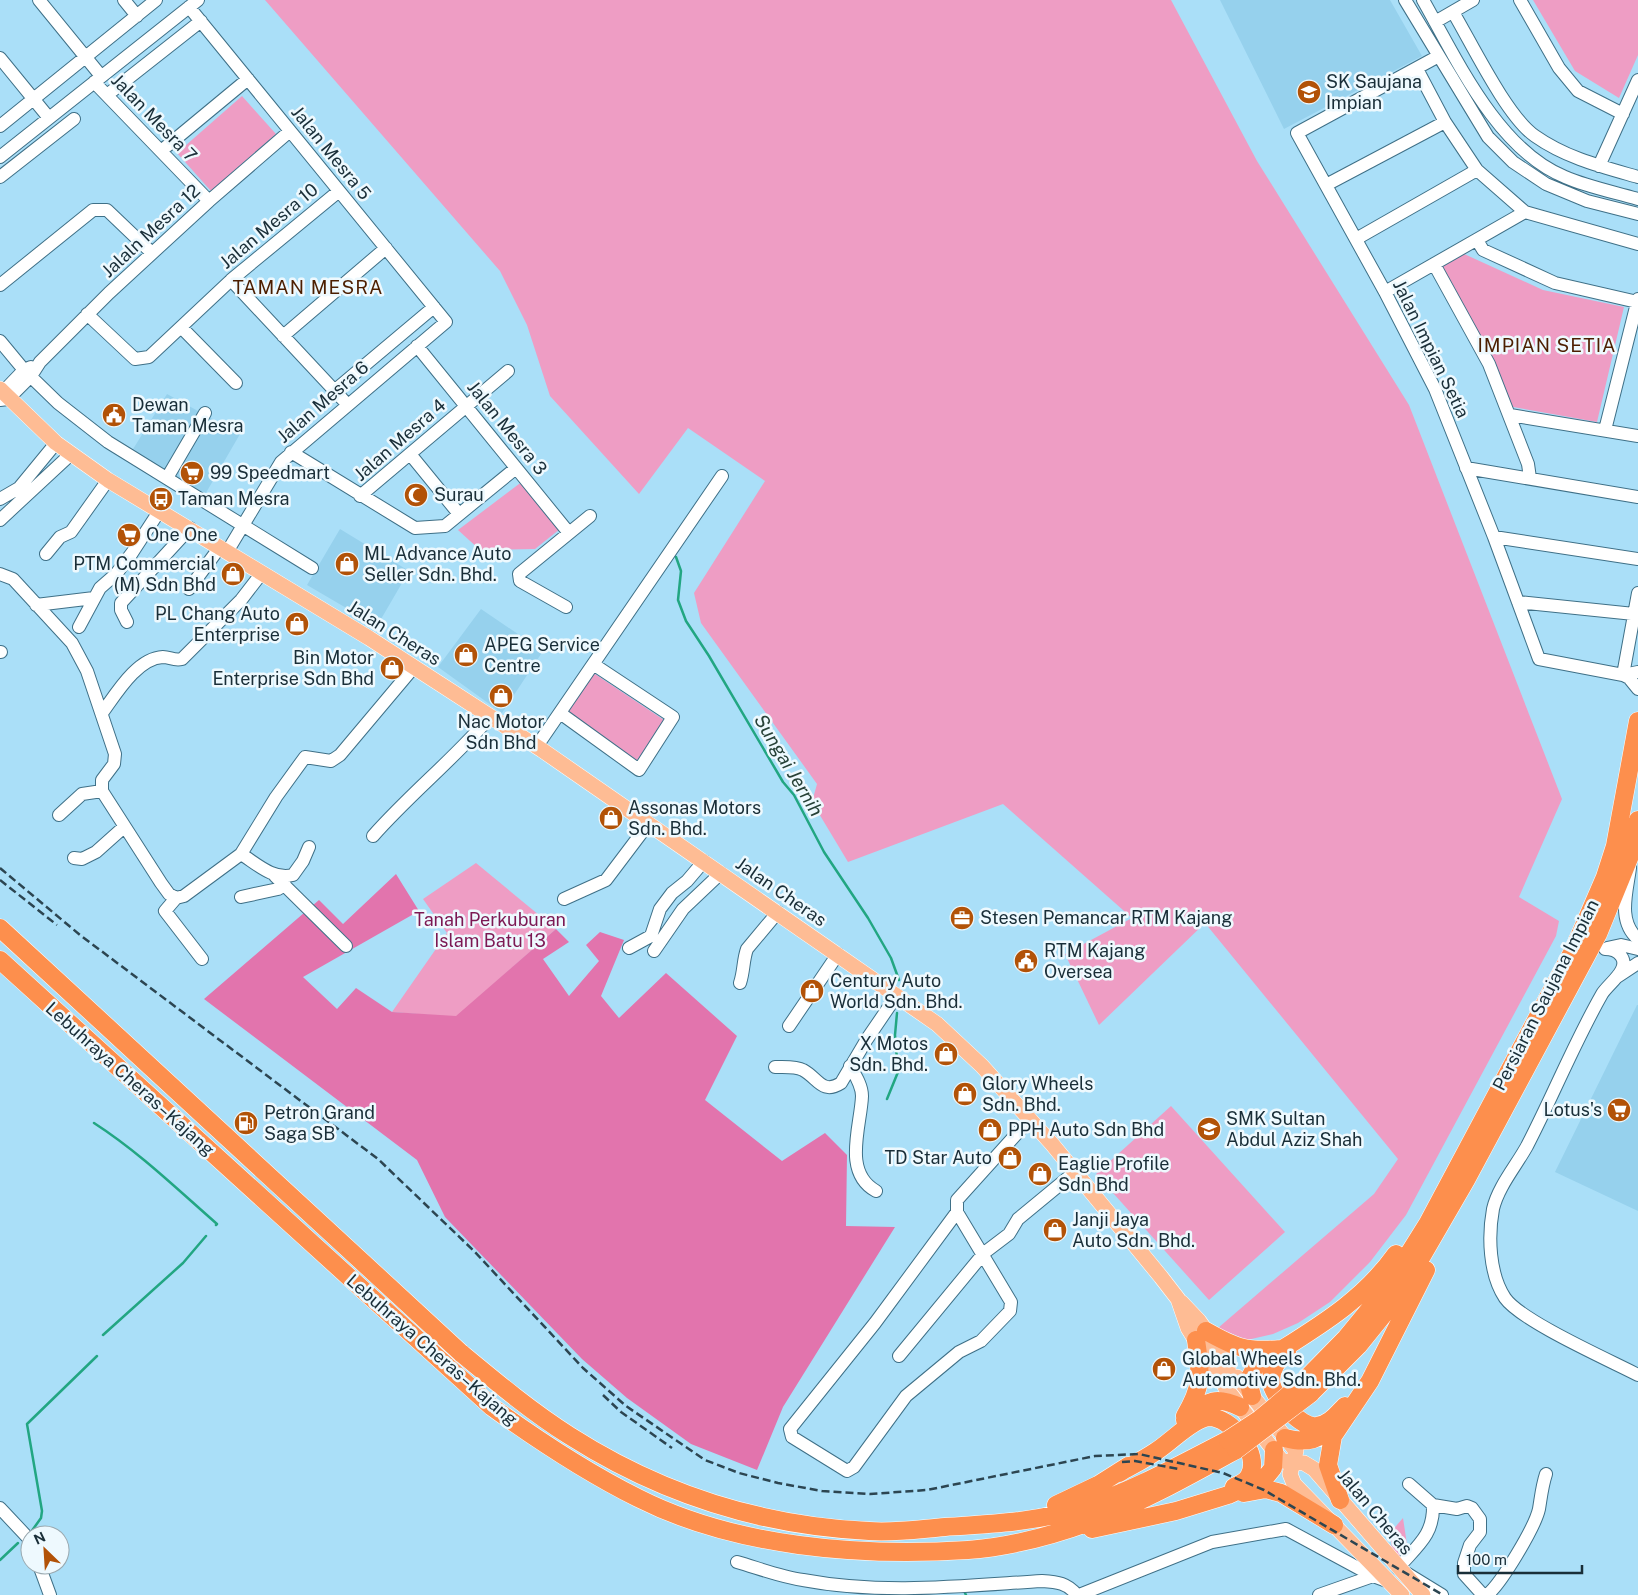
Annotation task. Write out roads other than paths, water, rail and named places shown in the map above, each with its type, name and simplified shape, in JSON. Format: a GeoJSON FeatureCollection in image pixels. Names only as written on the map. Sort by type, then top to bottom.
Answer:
{"type":"FeatureCollection","features":[{"type":"Feature","properties":{"kind":"highway","name":"Persiaran Saujana Impian"},"geometry":{"type":"LineString","coordinates":[[1459,1176],[1573,951],[1605,877],[1615,846],[1638,721]]}},
{"type":"Feature","properties":{"kind":"highway","name":"Persiaran Saujana Impian"},"geometry":{"type":"LineString","coordinates":[[1486,1126],[1573,981],[1598,934],[1632,850],[1638,820]]}},
{"type":"Feature","properties":{"kind":"highway","name":"Lebuhraya Cheras–Kajang"},"geometry":{"type":"LineString","coordinates":[[0,928],[461,1353],[536,1413],[572,1437],[651,1480],[702,1501],[768,1519],[870,1531],[1012,1523],[1059,1514],[1120,1494],[1232,1445]]}},
{"type":"Feature","properties":{"kind":"highway","name":"Lebuhraya Cheras–Kajang"},"geometry":{"type":"LineString","coordinates":[[0,960],[492,1407],[558,1455],[639,1499],[695,1521],[755,1538],[858,1551],[969,1550],[1025,1540],[1091,1521],[1125,1508],[1232,1445],[1260,1419],[1304,1391],[1388,1287],[1459,1176]]}},
{"type":"Feature","properties":{"kind":"highway"},"geometry":{"type":"LineString","coordinates":[[1118,1473],[1152,1449],[1181,1423],[1214,1400],[1246,1401],[1250,1372],[1256,1366],[1345,1309],[1383,1272],[1459,1176]]}},
{"type":"Feature","properties":{"kind":"highway"},"geometry":{"type":"LineString","coordinates":[[1340,1500],[1328,1465],[1333,1436],[1370,1380],[1450,1223],[1459,1176]]}},
{"type":"Feature","properties":{"kind":"highway"},"geometry":{"type":"LineString","coordinates":[[1310,1333],[1282,1356],[1274,1367],[1271,1381],[1275,1392],[1298,1421],[1316,1426],[1328,1422],[1370,1380]]}},
{"type":"Feature","properties":{"kind":"highway"},"geometry":{"type":"LineString","coordinates":[[1181,1423],[1197,1395],[1200,1378],[1201,1336],[1237,1348],[1261,1351],[1282,1349]]}},
{"type":"Feature","properties":{"kind":"highway"},"geometry":{"type":"LineString","coordinates":[[1025,1540],[1112,1525],[1176,1511],[1228,1495],[1265,1478],[1273,1468],[1280,1444],[1309,1442],[1322,1437],[1347,1413]]}},
{"type":"Feature","properties":{"kind":"highway"},"geometry":{"type":"LineString","coordinates":[[1012,1523],[1076,1497],[1156,1452],[1198,1421],[1208,1417],[1218,1418],[1227,1423],[1238,1434],[1249,1450],[1252,1461],[1250,1474],[1244,1482],[1229,1490],[1176,1511]]}},
{"type":"Feature","properties":{"kind":"highway"},"geometry":{"type":"LineString","coordinates":[[1228,1495],[1266,1489],[1281,1493],[1334,1525]]}},
{"type":"Feature","properties":{"kind":"main road","name":"Jalan Cheras"},"geometry":{"type":"LineString","coordinates":[[2,395],[56,443],[108,480],[190,528],[537,746],[897,995],[957,1041],[1075,1172],[1178,1299],[1188,1328],[1201,1336],[1215,1372],[1238,1377],[1246,1401],[1280,1444],[1282,1461],[1304,1463],[1314,1469],[1423,1595]]}},
{"type":"Feature","properties":{"kind":"main road","name":"Jalan Cheras"},"geometry":{"type":"LineString","coordinates":[[1294,1462],[1290,1474],[1294,1484],[1402,1595]]}},
{"type":"Feature","properties":{"kind":"street","name":"Jalan Mesra 7"},"geometry":{"type":"LineString","coordinates":[[39,0],[86,58],[107,95],[208,201]]}},
{"type":"Feature","properties":{"kind":"street"},"geometry":{"type":"LineString","coordinates":[[124,0],[137,16]]}},
{"type":"Feature","properties":{"kind":"street"},"geometry":{"type":"LineString","coordinates":[[0,126],[156,0]]}},
{"type":"Feature","properties":{"kind":"street"},"geometry":{"type":"LineString","coordinates":[[1405,0],[1437,57],[1488,137],[1513,162],[1546,184],[1587,201],[1638,214]]}},
{"type":"Feature","properties":{"kind":"street"},"geometry":{"type":"LineString","coordinates":[[1423,0],[1498,126],[1524,153],[1564,177],[1638,199]]}},
{"type":"Feature","properties":{"kind":"street"},"geometry":{"type":"LineString","coordinates":[[1435,22],[1473,0]]}},
{"type":"Feature","properties":{"kind":"street"},"geometry":{"type":"LineString","coordinates":[[1520,0],[1559,68],[1578,91],[1623,114]]}},
{"type":"Feature","properties":{"kind":"street"},"geometry":{"type":"LineString","coordinates":[[0,157],[194,4]]}},
{"type":"Feature","properties":{"kind":"street","name":"Jalan Mesra 5"},"geometry":{"type":"LineString","coordinates":[[194,4],[201,21],[446,322]]}},
{"type":"Feature","properties":{"kind":"street"},"geometry":{"type":"LineString","coordinates":[[1453,12],[1514,116],[1534,135],[1561,152],[1638,178]]}},
{"type":"Feature","properties":{"kind":"street"},"geometry":{"type":"LineString","coordinates":[[107,95],[201,21]]}},
{"type":"Feature","properties":{"kind":"street","name":"Jalan Impian Setia"},"geometry":{"type":"LineString","coordinates":[[1437,57],[1297,134],[1385,292],[1435,389],[1494,537],[1539,659],[1622,675],[1638,672]]}},
{"type":"Feature","properties":{"kind":"street"},"geometry":{"type":"LineString","coordinates":[[0,58],[49,118]]}},
{"type":"Feature","properties":{"kind":"street"},"geometry":{"type":"LineString","coordinates":[[1417,68],[1445,122],[1477,170],[1525,212],[1638,244]]}},
{"type":"Feature","properties":{"kind":"street"},"geometry":{"type":"LineString","coordinates":[[161,151],[248,79]]}},
{"type":"Feature","properties":{"kind":"street"},"geometry":{"type":"LineString","coordinates":[[1599,166],[1638,80]]}},
{"type":"Feature","properties":{"kind":"street"},"geometry":{"type":"LineString","coordinates":[[1470,109],[1483,101]]}},
{"type":"Feature","properties":{"kind":"street"},"geometry":{"type":"LineString","coordinates":[[0,177],[74,119]]}},
{"type":"Feature","properties":{"kind":"street"},"geometry":{"type":"LineString","coordinates":[[1326,186],[1445,122]]}},
{"type":"Feature","properties":{"kind":"street","name":"Jalaln Mesra 12"},"geometry":{"type":"LineString","coordinates":[[2,395],[40,362],[87,314],[208,201],[290,131]]}},
{"type":"Feature","properties":{"kind":"street"},"geometry":{"type":"LineString","coordinates":[[1356,239],[1477,170]]}},
{"type":"Feature","properties":{"kind":"street","name":"Jalan Mesra 10"},"geometry":{"type":"LineString","coordinates":[[87,314],[135,359],[149,358],[232,280],[339,191]]}},
{"type":"Feature","properties":{"kind":"street"},"geometry":{"type":"LineString","coordinates":[[0,285],[93,210],[107,210],[152,253]]}},
{"type":"Feature","properties":{"kind":"street"},"geometry":{"type":"LineString","coordinates":[[1385,292],[1525,212]]}},
{"type":"Feature","properties":{"kind":"street"},"geometry":{"type":"LineString","coordinates":[[1477,240],[1483,250],[1555,283],[1638,300],[1606,430]]}},
{"type":"Feature","properties":{"kind":"street"},"geometry":{"type":"LineString","coordinates":[[283,336],[386,248]]}},
{"type":"Feature","properties":{"kind":"street"},"geometry":{"type":"LineString","coordinates":[[1434,264],[1489,364],[1528,464],[1530,478]]}},
{"type":"Feature","properties":{"kind":"street"},"geometry":{"type":"LineString","coordinates":[[232,280],[347,404]]}},
{"type":"Feature","properties":{"kind":"street"},"geometry":{"type":"LineString","coordinates":[[334,391],[434,307]]}},
{"type":"Feature","properties":{"kind":"street","name":"Jalan Mesra 6"},"geometry":{"type":"LineString","coordinates":[[188,589],[224,550],[242,526],[281,462],[347,404],[446,322]]}},
{"type":"Feature","properties":{"kind":"street"},"geometry":{"type":"LineString","coordinates":[[181,328],[236,383]]}},
{"type":"Feature","properties":{"kind":"street"},"geometry":{"type":"LineString","coordinates":[[0,341],[58,403],[127,456],[167,478],[312,568]]}},
{"type":"Feature","properties":{"kind":"street","name":"Jalan Mesra 3"},"geometry":{"type":"LineString","coordinates":[[417,346],[569,533]]}},
{"type":"Feature","properties":{"kind":"street","name":"Jalan Mesra 4"},"geometry":{"type":"LineString","coordinates":[[360,496],[508,371]]}},
{"type":"Feature","properties":{"kind":"street"},"geometry":{"type":"LineString","coordinates":[[167,478],[205,413]]}},
{"type":"Feature","properties":{"kind":"street"},"geometry":{"type":"LineString","coordinates":[[1510,416],[1638,436]]}},
{"type":"Feature","properties":{"kind":"street"},"geometry":{"type":"LineString","coordinates":[[0,500],[19,488],[56,443]]}},
{"type":"Feature","properties":{"kind":"street"},"geometry":{"type":"LineString","coordinates":[[291,452],[415,528],[445,526],[516,468]]}},
{"type":"Feature","properties":{"kind":"street"},"geometry":{"type":"LineString","coordinates":[[0,520],[71,454]]}},
{"type":"Feature","properties":{"kind":"street"},"geometry":{"type":"LineString","coordinates":[[410,454],[459,514]]}},
{"type":"Feature","properties":{"kind":"street"},"geometry":{"type":"LineString","coordinates":[[1466,468],[1638,497]]}},
{"type":"Feature","properties":{"kind":"street"},"geometry":{"type":"LineString","coordinates":[[537,746],[722,476]]}},
{"type":"Feature","properties":{"kind":"street"},"geometry":{"type":"LineString","coordinates":[[46,554],[60,537],[71,532],[108,480]]}},
{"type":"Feature","properties":{"kind":"street"},"geometry":{"type":"LineString","coordinates":[[79,627],[94,598],[132,553],[160,510]]}},
{"type":"Feature","properties":{"kind":"street"},"geometry":{"type":"LineString","coordinates":[[566,607],[520,581],[518,578],[519,574],[590,516]]}},
{"type":"Feature","properties":{"kind":"street"},"geometry":{"type":"LineString","coordinates":[[127,622],[121,610],[121,603],[190,528]]}},
{"type":"Feature","properties":{"kind":"street"},"geometry":{"type":"LineString","coordinates":[[1494,537],[1638,559]]}},
{"type":"Feature","properties":{"kind":"street"},"geometry":{"type":"LineString","coordinates":[[0,574],[13,579],[78,650],[115,754],[114,764],[102,780],[102,791],[165,889],[176,898]]}},
{"type":"Feature","properties":{"kind":"street"},"geometry":{"type":"LineString","coordinates":[[102,713],[130,676],[144,664],[163,657],[174,661],[182,659],[241,600],[261,574]]}},
{"type":"Feature","properties":{"kind":"street"},"geometry":{"type":"LineString","coordinates":[[1638,593],[1622,675],[1629,678],[1638,689]]}},
{"type":"Feature","properties":{"kind":"street"},"geometry":{"type":"LineString","coordinates":[[36,605],[94,598]]}},
{"type":"Feature","properties":{"kind":"street"},"geometry":{"type":"LineString","coordinates":[[1518,602],[1634,614]]}},
{"type":"Feature","properties":{"kind":"street"},"geometry":{"type":"LineString","coordinates":[[560,713],[639,770],[673,717],[593,664]]}},
{"type":"Feature","properties":{"kind":"street"},"geometry":{"type":"LineString","coordinates":[[202,959],[165,911],[176,898],[184,896],[241,854],[276,796],[305,757],[331,761],[340,755],[414,667]]}},
{"type":"Feature","properties":{"kind":"street"},"geometry":{"type":"LineString","coordinates":[[373,836],[420,785],[473,737],[491,716]]}},
{"type":"Feature","properties":{"kind":"street"},"geometry":{"type":"LineString","coordinates":[[60,814],[82,794],[102,791]]}},
{"type":"Feature","properties":{"kind":"street"},"geometry":{"type":"LineString","coordinates":[[564,899],[606,880],[649,823]]}},
{"type":"Feature","properties":{"kind":"street"},"geometry":{"type":"LineString","coordinates":[[74,858],[82,859],[96,852],[124,827]]}},
{"type":"Feature","properties":{"kind":"street"},"geometry":{"type":"LineString","coordinates":[[280,880],[293,875],[303,862],[309,847]]}},
{"type":"Feature","properties":{"kind":"street"},"geometry":{"type":"LineString","coordinates":[[1632,850],[1625,918],[1627,926],[1638,939]]}},
{"type":"Feature","properties":{"kind":"street"},"geometry":{"type":"LineString","coordinates":[[241,854],[280,880],[346,946]]}},
{"type":"Feature","properties":{"kind":"street"},"geometry":{"type":"LineString","coordinates":[[629,948],[651,936],[660,908],[704,861]]}},
{"type":"Feature","properties":{"kind":"street"},"geometry":{"type":"LineString","coordinates":[[654,951],[683,909],[721,873]]}},
{"type":"Feature","properties":{"kind":"street"},"geometry":{"type":"LineString","coordinates":[[241,897],[278,889],[280,880]]}},
{"type":"Feature","properties":{"kind":"street"},"geometry":{"type":"LineString","coordinates":[[740,983],[746,963],[744,956],[747,949],[778,912]]}},
{"type":"Feature","properties":{"kind":"street"},"geometry":{"type":"LineString","coordinates":[[1573,981],[1591,959],[1604,949],[1622,945],[1638,949]]}},
{"type":"Feature","properties":{"kind":"street"},"geometry":{"type":"LineString","coordinates":[[1604,949],[1616,951],[1623,960],[1622,968],[1617,977],[1603,992],[1527,1147],[1494,1207],[1491,1227],[1492,1260],[1505,1298],[1520,1314],[1638,1376]]}},
{"type":"Feature","properties":{"kind":"street"},"geometry":{"type":"LineString","coordinates":[[789,1026],[838,954]]}},
{"type":"Feature","properties":{"kind":"street"},"geometry":{"type":"LineString","coordinates":[[1617,977],[1638,964]]}},
{"type":"Feature","properties":{"kind":"street"},"geometry":{"type":"LineString","coordinates":[[775,1067],[802,1069],[830,1089],[841,1083],[850,1066],[897,995]]}},
{"type":"Feature","properties":{"kind":"street"},"geometry":{"type":"LineString","coordinates":[[850,1066],[862,1094],[856,1142],[856,1162],[868,1187],[876,1191]]}},
{"type":"Feature","properties":{"kind":"street"},"geometry":{"type":"LineString","coordinates":[[957,1212],[875,1322],[790,1429],[792,1437],[847,1470],[854,1467],[906,1396],[959,1352],[980,1341],[1010,1311],[1011,1302],[984,1253],[957,1212],[957,1200],[1030,1120]]}},
{"type":"Feature","properties":{"kind":"street"},"geometry":{"type":"LineString","coordinates":[[900,1356],[984,1253],[1008,1234],[1018,1219],[1075,1172]]}},
{"type":"Feature","properties":{"kind":"street"},"geometry":{"type":"LineString","coordinates":[[1487,1595],[1498,1584],[1527,1535],[1539,1510],[1546,1474]]}},
{"type":"Feature","properties":{"kind":"street"},"geometry":{"type":"LineString","coordinates":[[1409,1484],[1433,1505],[1457,1508],[1467,1506],[1472,1508],[1480,1518],[1480,1532],[1470,1545],[1464,1563],[1464,1574],[1483,1595]]}},
{"type":"Feature","properties":{"kind":"street"},"geometry":{"type":"LineString","coordinates":[[1433,1505],[1434,1520],[1431,1529],[1398,1568],[1442,1595]]}},
{"type":"Feature","properties":{"kind":"street"},"geometry":{"type":"LineString","coordinates":[[0,1508],[20,1529]]}},
{"type":"Feature","properties":{"kind":"street"},"geometry":{"type":"LineString","coordinates":[[736,1562],[802,1580],[844,1586],[948,1591],[1042,1581],[1061,1582],[1078,1595],[1212,1542],[1286,1529],[1372,1576],[1389,1582]]}},
{"type":"Feature","properties":{"kind":"street"},"geometry":{"type":"LineString","coordinates":[[43,1575],[50,1595]]}},
{"type":"Feature","properties":{"kind":"street"},"geometry":{"type":"LineString","coordinates":[[1319,1595],[1372,1576]]}},
{"type":"Feature","properties":{"kind":"waterway","name":"Sungai Jernih"},"geometry":{"type":"LineString","coordinates":[[676,557],[681,571],[678,600],[686,621],[709,656],[783,782],[794,795],[824,852],[868,918],[891,958],[899,980]]}},
{"type":"Feature","properties":{"kind":"waterway","name":"Sungai Jernih"},"geometry":{"type":"LineString","coordinates":[[887,1099],[898,1072],[895,1035],[897,1013]]}},
{"type":"Feature","properties":{"kind":"waterway"},"geometry":{"type":"LineString","coordinates":[[94,1123],[142,1158],[216,1225]]}},
{"type":"Feature","properties":{"kind":"waterway"},"geometry":{"type":"LineString","coordinates":[[103,1335],[183,1263],[206,1236]]}},
{"type":"Feature","properties":{"kind":"waterway"},"geometry":{"type":"LineString","coordinates":[[36,1525],[41,1518],[42,1511],[27,1424],[97,1356]]}},
{"type":"Feature","properties":{"kind":"waterway"},"geometry":{"type":"LineString","coordinates":[[0,1560],[18,1543]]}},
{"type":"Feature","properties":{"kind":"railway"},"geometry":{"type":"LineString","coordinates":[[0,868],[80,935],[378,1159],[474,1251],[583,1368],[626,1406],[705,1460],[739,1473],[778,1483],[822,1491],[870,1494],[927,1490],[1095,1456],[1139,1454],[1223,1473],[1264,1490],[1443,1595]]}},
{"type":"Feature","properties":{"kind":"railway"},"geometry":{"type":"LineString","coordinates":[[0,880],[57,925]]}},
{"type":"Feature","properties":{"kind":"railway"},"geometry":{"type":"LineString","coordinates":[[603,1395],[621,1412],[672,1448]]}},
{"type":"Feature","properties":{"kind":"railway"},"geometry":{"type":"LineString","coordinates":[[1122,1462],[1135,1461],[1179,1469]]}},
{"type":"Feature","properties":{"kind":"place","name":"SK Saujana Impian"},"geometry":{"type":"Point","coordinates":[1309,92]}},
{"type":"Feature","properties":{"kind":"place","name":"Dewan Taman Mesra"},"geometry":{"type":"Point","coordinates":[114,415]}},
{"type":"Feature","properties":{"kind":"place","name":"99 Speedmart"},"geometry":{"type":"Point","coordinates":[192,473]}},
{"type":"Feature","properties":{"kind":"place","name":"Surau"},"geometry":{"type":"Point","coordinates":[416,495]}},
{"type":"Feature","properties":{"kind":"place","name":"Taman Mesra"},"geometry":{"type":"Point","coordinates":[161,499]}},
{"type":"Feature","properties":{"kind":"place","name":"One One"},"geometry":{"type":"Point","coordinates":[129,535]}},
{"type":"Feature","properties":{"kind":"place","name":"ML Advance Auto Seller Sdn. Bhd."},"geometry":{"type":"Point","coordinates":[347,564]}},
{"type":"Feature","properties":{"kind":"place","name":"PTM Commercial (M) Sdn Bhd"},"geometry":{"type":"Point","coordinates":[233,574]}},
{"type":"Feature","properties":{"kind":"place","name":"PL Chang Auto Enterprise"},"geometry":{"type":"Point","coordinates":[297,624]}},
{"type":"Feature","properties":{"kind":"place","name":"APEG Service Centre"},"geometry":{"type":"Point","coordinates":[466,655]}},
{"type":"Feature","properties":{"kind":"place","name":"Bin Motor Enterprise Sdn Bhd"},"geometry":{"type":"Point","coordinates":[392,668]}},
{"type":"Feature","properties":{"kind":"place","name":"Nac Motor Sdn Bhd"},"geometry":{"type":"Point","coordinates":[501,696]}},
{"type":"Feature","properties":{"kind":"place","name":"Assonas Motors Sdn. Bhd."},"geometry":{"type":"Point","coordinates":[611,818]}},
{"type":"Feature","properties":{"kind":"place","name":"Stesen Pemancar RTM Kajang"},"geometry":{"type":"Point","coordinates":[962,918]}},
{"type":"Feature","properties":{"kind":"place","name":"RTM Kajang Oversea"},"geometry":{"type":"Point","coordinates":[1026,961]}},
{"type":"Feature","properties":{"kind":"place","name":"Century Auto World Sdn. Bhd."},"geometry":{"type":"Point","coordinates":[812,991]}},
{"type":"Feature","properties":{"kind":"place","name":"X Motos Sdn. Bhd."},"geometry":{"type":"Point","coordinates":[946,1054]}},
{"type":"Feature","properties":{"kind":"place","name":"Glory Wheels Sdn. Bhd."},"geometry":{"type":"Point","coordinates":[965,1094]}},
{"type":"Feature","properties":{"kind":"place","name":"Lotus's"},"geometry":{"type":"Point","coordinates":[1619,1110]}},
{"type":"Feature","properties":{"kind":"place","name":"Petron Grand Saga SB"},"geometry":{"type":"Point","coordinates":[246,1123]}},
{"type":"Feature","properties":{"kind":"place","name":"SMK Sultan Abdul Aziz Shah"},"geometry":{"type":"Point","coordinates":[1209,1129]}},
{"type":"Feature","properties":{"kind":"place","name":"PPH Auto Sdn Bhd"},"geometry":{"type":"Point","coordinates":[990,1130]}},
{"type":"Feature","properties":{"kind":"place","name":"TD Star Auto"},"geometry":{"type":"Point","coordinates":[1010,1158]}},
{"type":"Feature","properties":{"kind":"place","name":"Eaglie Profile Sdn Bhd"},"geometry":{"type":"Point","coordinates":[1040,1174]}},
{"type":"Feature","properties":{"kind":"place","name":"Janji Jaya Auto Sdn. Bhd."},"geometry":{"type":"Point","coordinates":[1055,1230]}},
{"type":"Feature","properties":{"kind":"place","name":"Global Wheels Automotive Sdn. Bhd."},"geometry":{"type":"Point","coordinates":[1164,1369]}},
{"type":"Feature","properties":{"kind":"district","name":"TAMAN MESRA"},"geometry":{"type":"Point","coordinates":[308,287]}},
{"type":"Feature","properties":{"kind":"district","name":"IMPIAN SETIA"},"geometry":{"type":"Point","coordinates":[1547,345]}},
{"type":"Feature","properties":{"kind":"park label","name":"Tanah Perkuburan Islam Batu 13"},"geometry":{"type":"Point","coordinates":[490,930]}}]}
